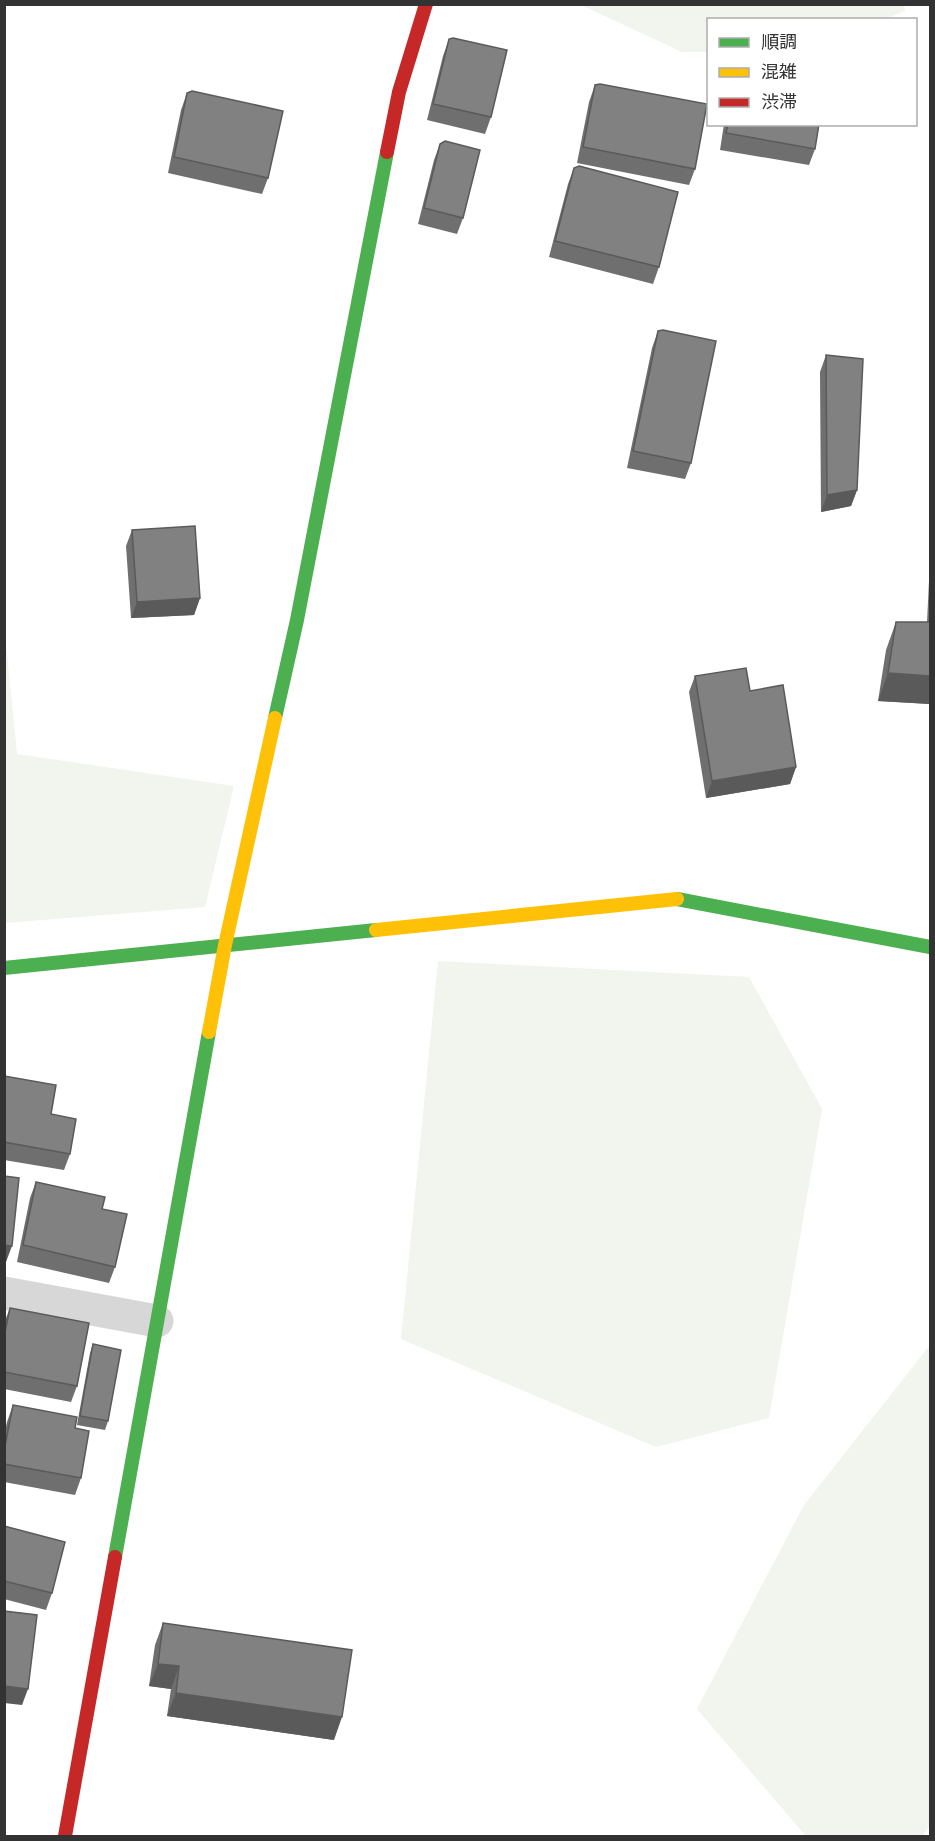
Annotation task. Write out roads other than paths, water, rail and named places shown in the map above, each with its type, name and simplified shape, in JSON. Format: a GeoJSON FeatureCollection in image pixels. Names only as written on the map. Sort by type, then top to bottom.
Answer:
{"type":"FeatureCollection","features":[{"type":"Feature","properties":{"kind":"street"},"geometry":{"type":"LineString","coordinates":[[65,1836],[225,945],[297,620],[399,92],[426,4]]}},
{"type":"Feature","properties":{"kind":"street"},"geometry":{"type":"LineString","coordinates":[[4,968],[678,899],[930,946]]}},
{"type":"Feature","properties":{"kind":"street"},"geometry":{"type":"LineString","coordinates":[[4,1293],[157,1321]]}}]}
